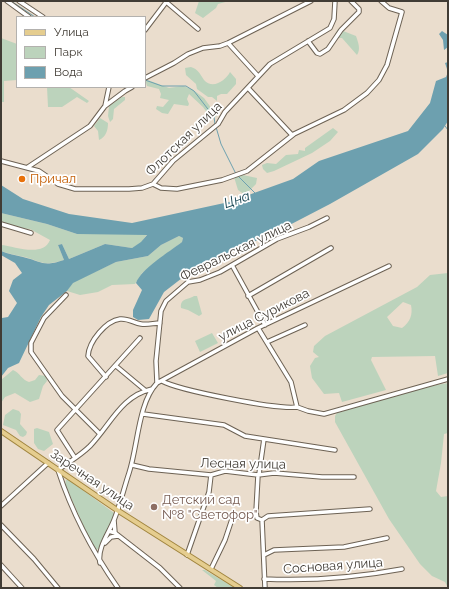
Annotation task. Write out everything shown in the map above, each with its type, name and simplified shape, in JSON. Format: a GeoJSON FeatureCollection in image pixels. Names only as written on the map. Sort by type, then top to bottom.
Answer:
{"type":"FeatureCollection","features":[{"type":"Feature","properties":{"kind":"main road","name":"Заречная улица"},"geometry":{"type":"LineString","coordinates":[[1,431],[116,510],[240,588]]}},
{"type":"Feature","properties":{"kind":"street"},"geometry":{"type":"LineString","coordinates":[[7,1],[28,16]]}},
{"type":"Feature","properties":{"kind":"street"},"geometry":{"type":"LineString","coordinates":[[19,1],[42,16]]}},
{"type":"Feature","properties":{"kind":"street"},"geometry":{"type":"LineString","coordinates":[[146,29],[166,1],[198,29]]}},
{"type":"Feature","properties":{"kind":"street"},"geometry":{"type":"LineString","coordinates":[[146,77],[162,70],[188,54],[203,48],[220,46],[228,43],[311,1]]}},
{"type":"Feature","properties":{"kind":"street","name":"Флотская улица"},"geometry":{"type":"LineString","coordinates":[[1,161],[39,171],[58,184],[75,189],[129,189],[142,188],[153,184],[173,161],[216,126],[226,112],[270,64],[282,58],[297,46],[308,42],[330,28],[334,19],[335,1]]}},
{"type":"Feature","properties":{"kind":"street"},"geometry":{"type":"LineString","coordinates":[[308,42],[317,53],[322,54],[328,49],[341,30],[359,12],[359,9],[352,1]]}},
{"type":"Feature","properties":{"kind":"street"},"geometry":{"type":"LineString","coordinates":[[153,184],[161,188],[177,189],[222,180],[246,171],[292,135],[305,127],[344,110],[367,94],[379,80],[388,65],[402,12],[389,8],[382,1]]}},
{"type":"Feature","properties":{"kind":"street"},"geometry":{"type":"LineString","coordinates":[[228,43],[258,76]]}},
{"type":"Feature","properties":{"kind":"street"},"geometry":{"type":"LineString","coordinates":[[105,106],[109,88]]}},
{"type":"Feature","properties":{"kind":"street"},"geometry":{"type":"LineString","coordinates":[[28,167],[90,126],[105,106],[130,88]]}},
{"type":"Feature","properties":{"kind":"street"},"geometry":{"type":"LineString","coordinates":[[248,88],[292,135]]}},
{"type":"Feature","properties":{"kind":"street","name":"Февральская улица"},"geometry":{"type":"LineString","coordinates":[[157,383],[156,361],[163,306],[183,286],[193,280],[209,277],[278,239],[309,227],[326,218]]}},
{"type":"Feature","properties":{"kind":"street"},"geometry":{"type":"LineString","coordinates":[[1,224],[31,233]]}},
{"type":"Feature","properties":{"kind":"street"},"geometry":{"type":"LineString","coordinates":[[248,296],[331,248]]}},
{"type":"Feature","properties":{"kind":"street"},"geometry":{"type":"LineString","coordinates":[[232,265],[265,325]]}},
{"type":"Feature","properties":{"kind":"street","name":"улица Сурикова"},"geometry":{"type":"LineString","coordinates":[[152,389],[157,383],[258,328],[389,266]]}},
{"type":"Feature","properties":{"kind":"street"},"geometry":{"type":"LineString","coordinates":[[66,295],[44,318],[30,348],[51,381],[100,434]]}},
{"type":"Feature","properties":{"kind":"street"},"geometry":{"type":"LineString","coordinates":[[106,377],[88,356],[97,336],[103,329],[112,321],[119,319],[142,324],[160,323]]}},
{"type":"Feature","properties":{"kind":"street"},"geometry":{"type":"LineString","coordinates":[[267,342],[305,325]]}},
{"type":"Feature","properties":{"kind":"street"},"geometry":{"type":"LineString","coordinates":[[258,328],[291,382],[297,407]]}},
{"type":"Feature","properties":{"kind":"street"},"geometry":{"type":"LineString","coordinates":[[75,458],[73,452],[56,432],[58,428],[140,338]]}},
{"type":"Feature","properties":{"kind":"street"},"geometry":{"type":"LineString","coordinates":[[116,366],[146,390]]}},
{"type":"Feature","properties":{"kind":"street"},"geometry":{"type":"LineString","coordinates":[[162,381],[177,387],[241,400],[297,407],[314,413],[324,414],[448,379]]}},
{"type":"Feature","properties":{"kind":"street"},"geometry":{"type":"LineString","coordinates":[[100,563],[99,555],[114,519],[132,465],[143,414],[152,389],[139,392],[128,400],[81,455],[58,470],[68,498],[92,550],[100,563],[118,588]]}},
{"type":"Feature","properties":{"kind":"street"},"geometry":{"type":"LineString","coordinates":[[143,414],[224,425],[245,436],[335,450]]}},
{"type":"Feature","properties":{"kind":"street"},"geometry":{"type":"LineString","coordinates":[[262,520],[256,515],[258,474],[264,439]]}},
{"type":"Feature","properties":{"kind":"street"},"geometry":{"type":"LineString","coordinates":[[1,506],[48,463]]}},
{"type":"Feature","properties":{"kind":"street","name":"Лесная улица"},"geometry":{"type":"LineString","coordinates":[[132,465],[149,469],[211,475],[225,471],[258,474],[274,472],[322,477],[354,477]]}},
{"type":"Feature","properties":{"kind":"street"},"geometry":{"type":"LineString","coordinates":[[62,480],[65,474]]}},
{"type":"Feature","properties":{"kind":"street"},"geometry":{"type":"LineString","coordinates":[[187,555],[209,492],[211,475]]}},
{"type":"Feature","properties":{"kind":"street"},"geometry":{"type":"LineString","coordinates":[[262,520],[268,516],[370,509]]}},
{"type":"Feature","properties":{"kind":"street"},"geometry":{"type":"LineString","coordinates":[[211,569],[220,551],[232,519],[235,517],[256,515]]}},
{"type":"Feature","properties":{"kind":"street"},"geometry":{"type":"LineString","coordinates":[[114,519],[115,532]]}},
{"type":"Feature","properties":{"kind":"street"},"geometry":{"type":"LineString","coordinates":[[262,520],[265,588]]}},
{"type":"Feature","properties":{"kind":"street"},"geometry":{"type":"LineString","coordinates":[[1,525],[34,559],[56,587]]}},
{"type":"Feature","properties":{"kind":"street"},"geometry":{"type":"LineString","coordinates":[[109,531],[115,532],[160,568],[180,588]]}},
{"type":"Feature","properties":{"kind":"street"},"geometry":{"type":"LineString","coordinates":[[92,550],[97,551],[111,537],[119,536]]}},
{"type":"Feature","properties":{"kind":"street"},"geometry":{"type":"LineString","coordinates":[[264,555],[274,550],[344,547],[387,538]]}},
{"type":"Feature","properties":{"kind":"street"},"geometry":{"type":"LineString","coordinates":[[1,565],[22,588]]}},
{"type":"Feature","properties":{"kind":"street","name":"Сосновая улица"},"geometry":{"type":"LineString","coordinates":[[264,579],[284,580],[341,576],[381,573],[402,569]]}},
{"type":"Feature","properties":{"kind":"green space"},"geometry":{"type":"Polygon","coordinates":[[[199,1],[229,1],[218,4],[216,8],[203,18],[195,13],[199,1]]]}},
{"type":"Feature","properties":{"kind":"green space"},"geometry":{"type":"Polygon","coordinates":[[[338,29],[356,36],[359,48],[357,55],[342,38],[338,38],[335,34],[338,29]]]}},
{"type":"Feature","properties":{"kind":"green space"},"geometry":{"type":"Polygon","coordinates":[[[1,38],[16,44],[16,80],[4,81],[4,102],[1,102],[1,38]]]}},
{"type":"Feature","properties":{"kind":"green space"},"geometry":{"type":"Polygon","coordinates":[[[191,67],[197,70],[204,80],[211,84],[219,83],[226,78],[230,72],[236,79],[236,84],[227,94],[217,96],[217,101],[212,97],[208,97],[197,89],[196,84],[186,75],[185,68],[191,67]]]}},
{"type":"Feature","properties":{"kind":"green space"},"geometry":{"type":"Polygon","coordinates":[[[146,79],[169,88],[183,86],[192,89],[204,98],[217,116],[212,119],[203,107],[189,94],[187,99],[189,104],[188,106],[174,104],[168,114],[162,113],[156,109],[157,106],[163,107],[169,100],[160,98],[161,94],[159,89],[147,86],[146,79]]]}},
{"type":"Feature","properties":{"kind":"green space"},"geometry":{"type":"Polygon","coordinates":[[[47,88],[70,88],[89,101],[87,103],[77,97],[62,107],[48,107],[47,88]]]}},
{"type":"Feature","properties":{"kind":"green space"},"geometry":{"type":"Polygon","coordinates":[[[122,97],[125,97],[125,100],[114,109],[113,119],[110,122],[108,116],[109,106],[122,97]]]}},
{"type":"Feature","properties":{"kind":"green space"},"geometry":{"type":"Polygon","coordinates":[[[100,118],[108,123],[108,126],[105,135],[99,140],[98,131],[94,126],[100,118]]]}},
{"type":"Feature","properties":{"kind":"green space"},"geometry":{"type":"Polygon","coordinates":[[[333,128],[338,132],[330,141],[312,153],[274,171],[267,173],[263,169],[262,165],[267,163],[276,164],[286,155],[298,154],[299,150],[305,151],[305,148],[333,128]]]}},
{"type":"Feature","properties":{"kind":"green space"},"geometry":{"type":"Polygon","coordinates":[[[243,175],[257,178],[256,184],[245,195],[238,190],[234,177],[243,175]]]}},
{"type":"Feature","properties":{"kind":"green space"},"geometry":{"type":"Polygon","coordinates":[[[1,213],[47,224],[77,234],[147,234],[141,243],[132,248],[105,244],[69,259],[62,244],[58,245],[64,260],[44,263],[1,251],[1,245],[28,250],[41,249],[50,240],[30,229],[18,228],[1,221],[1,213]]]}},
{"type":"Feature","properties":{"kind":"green space"},"geometry":{"type":"Polygon","coordinates":[[[179,236],[183,238],[182,242],[142,273],[135,284],[112,285],[98,292],[80,295],[67,291],[73,282],[116,262],[148,256],[161,245],[179,236]]]}},
{"type":"Feature","properties":{"kind":"green space"},"geometry":{"type":"Polygon","coordinates":[[[448,273],[448,373],[438,376],[435,356],[372,357],[371,360],[386,390],[342,402],[339,393],[324,394],[312,378],[310,366],[315,358],[319,357],[313,352],[314,346],[325,336],[417,287],[430,275],[448,273]],[[403,302],[387,317],[393,326],[402,328],[407,323],[412,312],[411,305],[403,302]]]}},
{"type":"Feature","properties":{"kind":"green space"},"geometry":{"type":"Polygon","coordinates":[[[197,296],[202,314],[199,316],[181,308],[183,301],[197,296]]]}},
{"type":"Feature","properties":{"kind":"green space"},"geometry":{"type":"Polygon","coordinates":[[[212,333],[218,343],[200,352],[195,341],[212,333]]]}},
{"type":"Feature","properties":{"kind":"green space"},"geometry":{"type":"Polygon","coordinates":[[[13,370],[29,382],[35,380],[39,375],[46,376],[47,381],[43,386],[39,399],[30,402],[15,393],[5,397],[1,403],[1,380],[13,370]]]}},
{"type":"Feature","properties":{"kind":"green space"},"geometry":{"type":"Polygon","coordinates":[[[448,383],[448,433],[444,434],[436,491],[441,497],[448,496],[448,588],[445,582],[432,576],[420,564],[389,519],[335,422],[335,416],[337,413],[414,389],[448,383]]]}},
{"type":"Feature","properties":{"kind":"green space"},"geometry":{"type":"Polygon","coordinates":[[[13,409],[19,411],[21,414],[20,424],[27,432],[23,437],[20,436],[16,430],[3,425],[5,415],[13,409]]]}},
{"type":"Feature","properties":{"kind":"green space"},"geometry":{"type":"Polygon","coordinates":[[[37,428],[49,432],[53,444],[44,451],[38,449],[34,443],[34,429],[37,428]]]}},
{"type":"Feature","properties":{"kind":"green space"},"geometry":{"type":"Polygon","coordinates":[[[66,480],[69,480],[114,513],[100,548],[96,550],[91,543],[65,484],[66,480]]]}},
{"type":"Feature","properties":{"kind":"green space"},"geometry":{"type":"Polygon","coordinates":[[[202,570],[205,570],[235,588],[218,588],[214,585],[216,581],[202,570]]]}},
{"type":"Feature","properties":{"kind":"water"},"geometry":{"type":"Polygon","coordinates":[[[442,31],[448,35],[448,47],[444,50],[443,40],[439,34],[442,31]]]}},
{"type":"Feature","properties":{"kind":"water"},"geometry":{"type":"Polygon","coordinates":[[[448,62],[448,72],[445,63],[448,62]]]}},
{"type":"Feature","properties":{"kind":"water","name":"Цна"},"geometry":{"type":"Polygon","coordinates":[[[448,72],[448,121],[443,129],[418,154],[330,204],[278,231],[195,268],[164,292],[149,319],[138,320],[133,317],[133,310],[142,290],[136,283],[143,272],[182,242],[183,238],[179,236],[161,245],[148,256],[116,262],[73,283],[67,291],[49,305],[41,317],[19,363],[8,368],[1,377],[1,322],[2,318],[8,317],[17,303],[9,291],[13,280],[22,273],[15,263],[1,255],[1,251],[43,263],[52,263],[64,260],[58,245],[62,244],[69,259],[105,244],[132,248],[141,242],[147,235],[77,234],[47,224],[1,213],[1,185],[23,199],[69,214],[132,223],[229,202],[293,179],[319,161],[408,131],[430,103],[436,81],[446,77],[448,72]]]}},
{"type":"Feature","properties":{"kind":"waterway"},"geometry":{"type":"LineString","coordinates":[[11,1],[34,16]]}},
{"type":"Feature","properties":{"kind":"waterway"},"geometry":{"type":"LineString","coordinates":[[146,80],[162,86],[186,86],[194,91],[214,117],[215,124]]}},
{"type":"Feature","properties":{"kind":"waterway"},"geometry":{"type":"LineString","coordinates":[[445,126],[448,130]]}},
{"type":"Feature","properties":{"kind":"waterway"},"geometry":{"type":"LineString","coordinates":[[216,127],[221,144],[236,174]]}},
{"type":"Feature","properties":{"kind":"waterway","name":"Цна"},"geometry":{"type":"LineString","coordinates":[[238,176],[256,194]]}},
{"type":"Feature","properties":{"kind":"place","name":"Причал"},"geometry":{"type":"Point","coordinates":[22,179]}},
{"type":"Feature","properties":{"kind":"place","name":"Детский сад №8 \"Светофор\""},"geometry":{"type":"Point","coordinates":[154,507]}}]}
